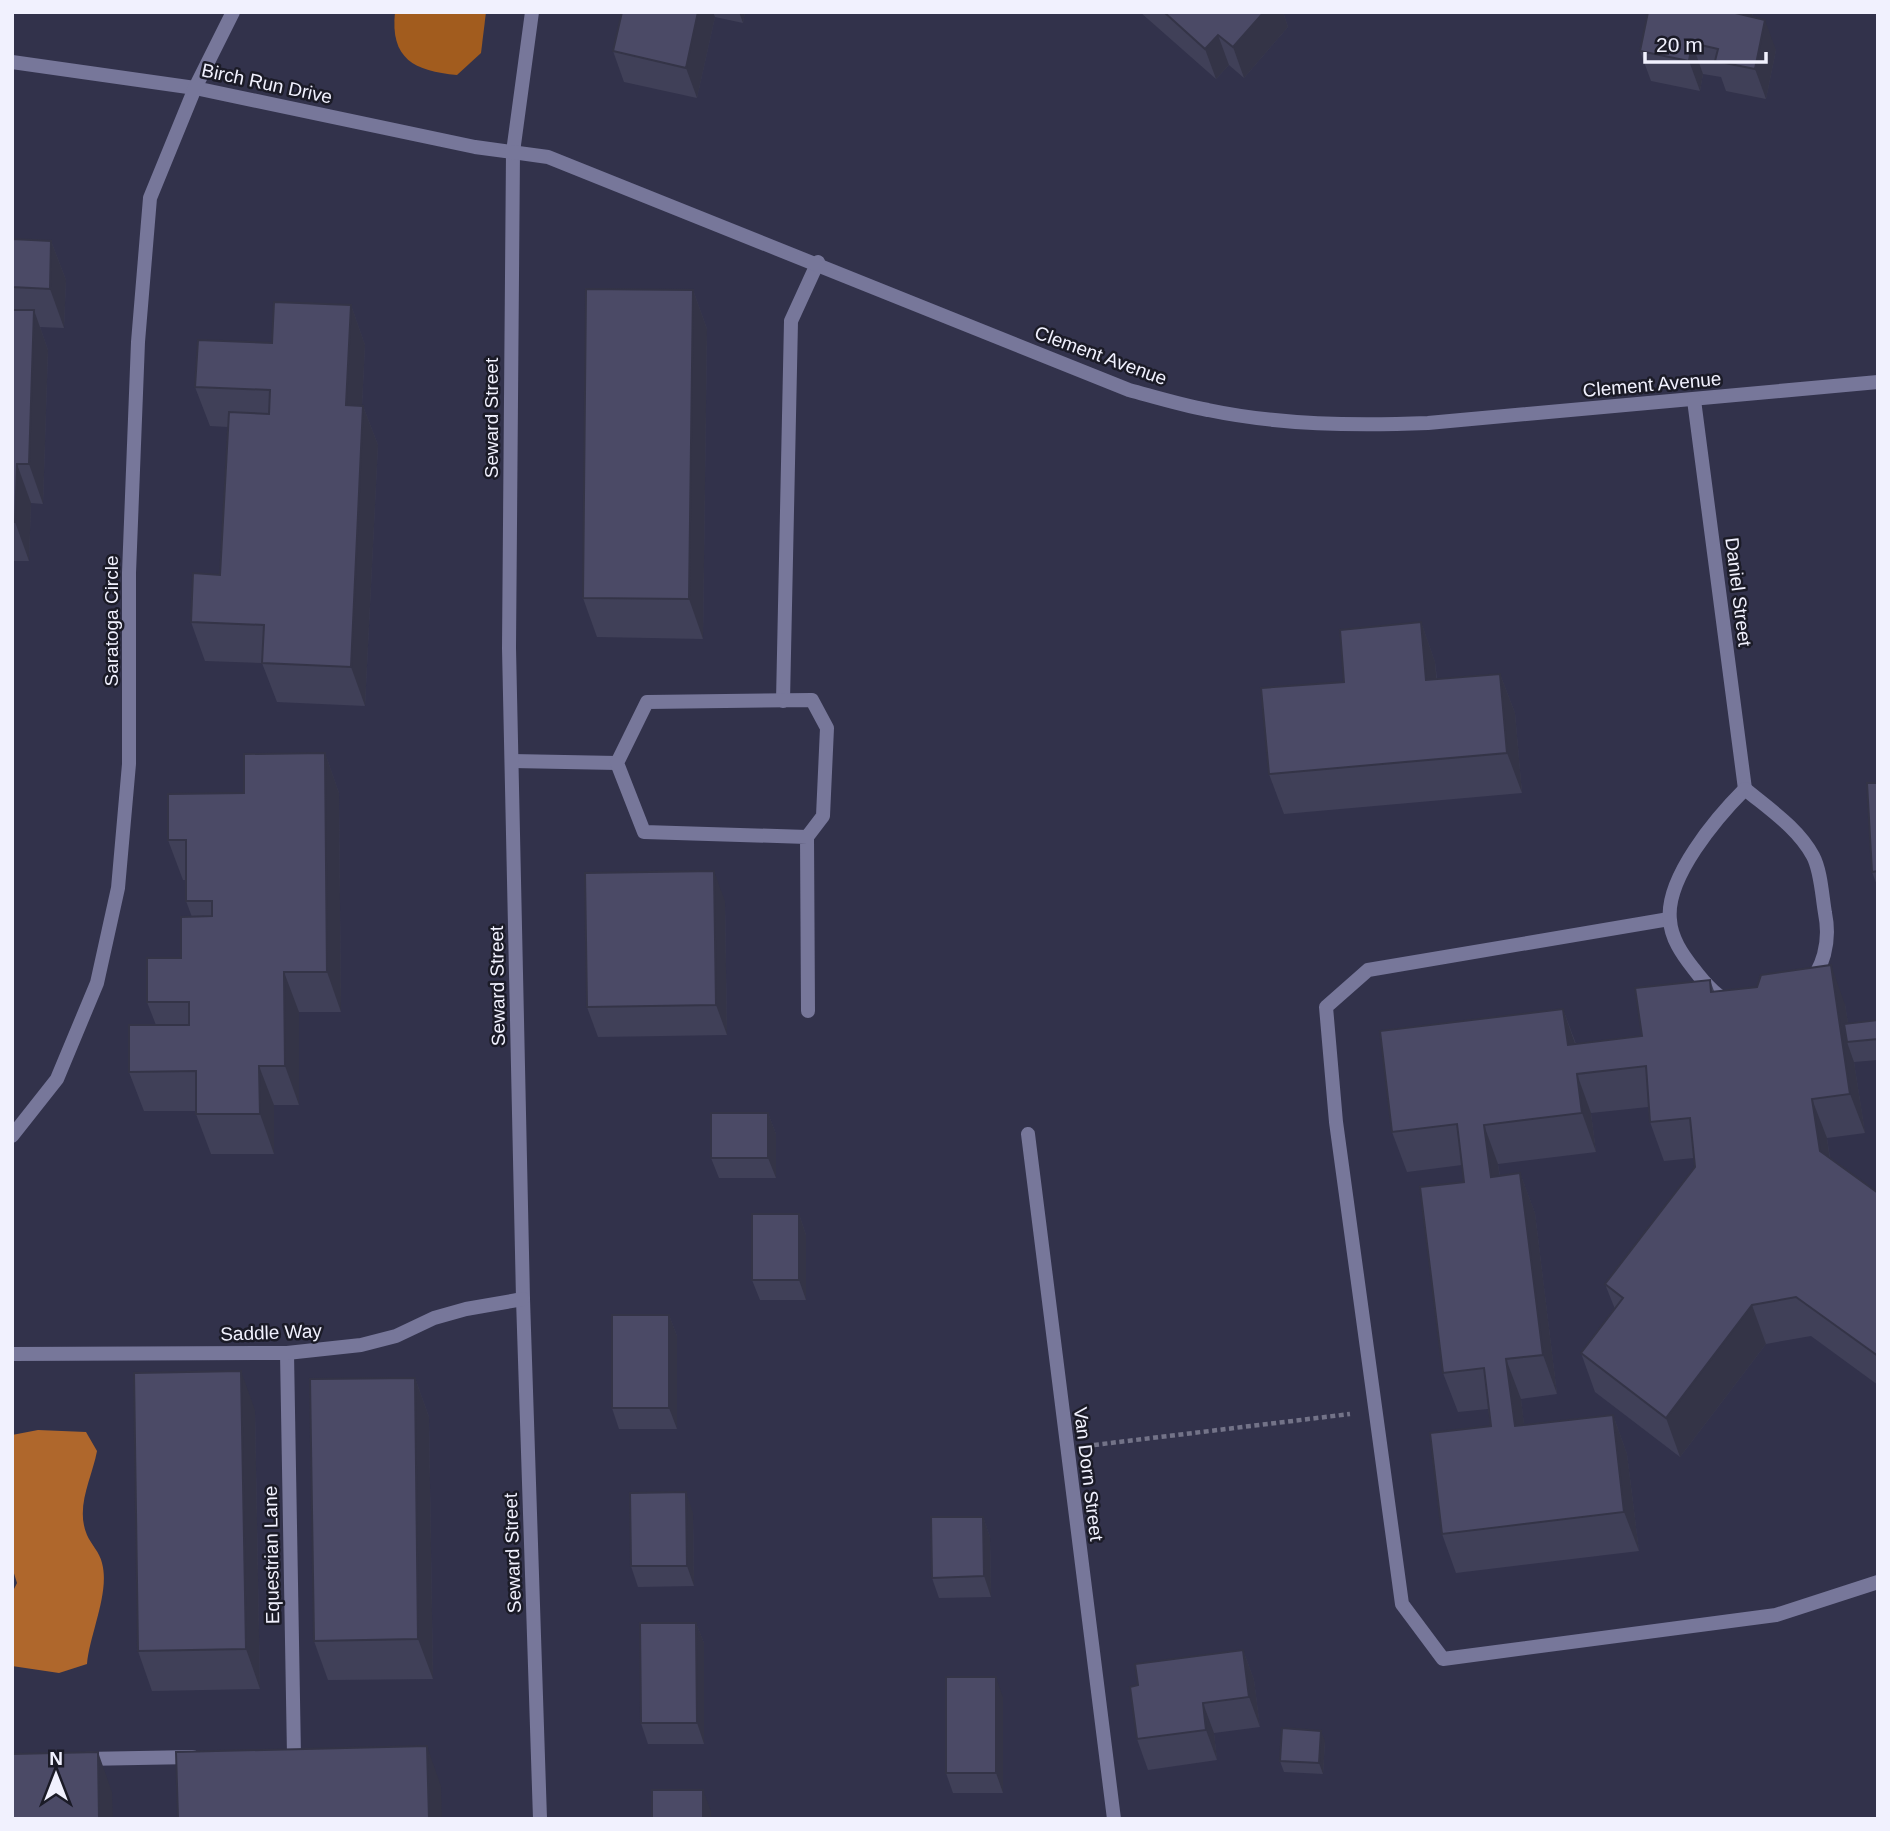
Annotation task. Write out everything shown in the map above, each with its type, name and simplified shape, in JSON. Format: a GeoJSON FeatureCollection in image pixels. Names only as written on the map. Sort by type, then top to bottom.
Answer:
{"type":"FeatureCollection","features":[{"type":"Feature","properties":{"kind":"street","name":"Saratoga Circle"},"geometry":{"type":"LineString","coordinates":[[12,1136],[57,1079],[97,983],[118,888],[129,764],[129,573],[136,397],[150,198],[195,88],[233,12]]}},
{"type":"Feature","properties":{"kind":"street","name":"Seward Street"},"geometry":{"type":"LineString","coordinates":[[532,12],[513,152],[509,648],[523,1299],[540,1819]]}},
{"type":"Feature","properties":{"kind":"street","name":"Birch Run Drive"},"geometry":{"type":"LineString","coordinates":[[12,62],[195,88],[513,152]]}},
{"type":"Feature","properties":{"kind":"street","name":"Clement Avenue"},"geometry":{"type":"LineString","coordinates":[[513,152],[548,157],[818,262],[1129,390],[1208,410],[1287,422],[1367,425],[1428,423],[1878,382]]}},
{"type":"Feature","properties":{"kind":"street"},"geometry":{"type":"LineString","coordinates":[[783,701],[791,321],[818,262]]}},
{"type":"Feature","properties":{"kind":"street","name":"Daniel Street"},"geometry":{"type":"LineString","coordinates":[[1694,400],[1745,789]]}},
{"type":"Feature","properties":{"kind":"street"},"geometry":{"type":"LineString","coordinates":[[807,837],[644,832],[617,763],[647,702],[812,700],[827,729],[823,816],[807,837],[808,1011]]}},
{"type":"Feature","properties":{"kind":"street"},"geometry":{"type":"LineString","coordinates":[[512,761],[617,763]]}},
{"type":"Feature","properties":{"kind":"street"},"geometry":{"type":"LineString","coordinates":[[1745,789],[1787,822],[1814,857],[1828,926],[1824,960],[1807,988],[1779,1005],[1753,1007],[1729,1002],[1703,982],[1679,949],[1669,919],[1676,889],[1690,856],[1715,818],[1745,789]]}},
{"type":"Feature","properties":{"kind":"street"},"geometry":{"type":"LineString","coordinates":[[1669,919],[1368,970],[1326,1007],[1336,1122],[1402,1604],[1444,1659],[1776,1615],[1878,1582]]}},
{"type":"Feature","properties":{"kind":"street","name":"Van Dorn Street"},"geometry":{"type":"LineString","coordinates":[[1028,1134],[1114,1819]]}},
{"type":"Feature","properties":{"kind":"street","name":"Saddle Way"},"geometry":{"type":"LineString","coordinates":[[12,1354],[287,1353],[361,1345],[396,1336],[434,1318],[466,1309],[523,1299]]}},
{"type":"Feature","properties":{"kind":"street","name":"Equestrian Lane"},"geometry":{"type":"LineString","coordinates":[[287,1353],[294,1756]]}},
{"type":"Feature","properties":{"kind":"street"},"geometry":{"type":"LineString","coordinates":[[66,1759],[213,1757]]}},
{"type":"Feature","properties":{"kind":"path"},"geometry":{"type":"LineString","coordinates":[[1066,1449],[1375,1409]]}},
{"type":"Feature","properties":{"kind":"shaded area"},"geometry":{"type":"Polygon","coordinates":[[[395,12],[486,12],[481,53],[457,75],[417,66],[401,52],[394,28],[395,12]]]}},
{"type":"Feature","properties":{"kind":"shaded area"},"geometry":{"type":"Polygon","coordinates":[[[38,1430],[86,1432],[97,1451],[83,1514],[87,1535],[102,1563],[102,1600],[87,1664],[59,1673],[12,1666],[12,1593],[17,1583],[12,1567],[12,1435],[38,1430]]]}},
{"type":"Feature","properties":{"kind":"building"},"geometry":{"type":"Polygon","coordinates":[[[622,12],[698,12],[686,68],[613,51],[622,12]]]}},
{"type":"Feature","properties":{"kind":"building"},"geometry":{"type":"Polygon","coordinates":[[[1164,12],[1264,12],[1233,47],[1218,35],[1205,49],[1164,12]]]}},
{"type":"Feature","properties":{"kind":"building"},"geometry":{"type":"Polygon","coordinates":[[[1648,12],[1735,12],[1765,20],[1755,69],[1715,61],[1718,49],[1692,43],[1689,61],[1640,51],[1648,12]]]}},
{"type":"Feature","properties":{"kind":"building"},"geometry":{"type":"Polygon","coordinates":[[[12,239],[51,241],[50,289],[12,287],[12,239]]]}},
{"type":"Feature","properties":{"kind":"building"},"geometry":{"type":"Polygon","coordinates":[[[586,289],[693,290],[689,599],[583,598],[586,289]]]}},
{"type":"Feature","properties":{"kind":"building"},"geometry":{"type":"Polygon","coordinates":[[[274,302],[351,305],[346,405],[363,406],[351,667],[262,663],[264,625],[191,622],[193,573],[220,575],[229,412],[269,414],[270,390],[195,387],[198,340],[272,343],[274,302]]]}},
{"type":"Feature","properties":{"kind":"building"},"geometry":{"type":"Polygon","coordinates":[[[12,310],[34,310],[29,464],[17,464],[15,522],[12,522],[12,310]]]}},
{"type":"Feature","properties":{"kind":"building"},"geometry":{"type":"Polygon","coordinates":[[[1421,622],[1426,680],[1500,674],[1507,753],[1269,774],[1261,688],[1344,682],[1340,630],[1421,622]]]}},
{"type":"Feature","properties":{"kind":"building"},"geometry":{"type":"Polygon","coordinates":[[[325,753],[327,972],[284,972],[285,1066],[259,1066],[260,1114],[196,1114],[196,1071],[129,1072],[129,1025],[189,1025],[189,1002],[147,1002],[147,958],[181,958],[181,917],[212,916],[212,901],[186,901],[186,840],[168,840],[168,794],[244,793],[244,754],[325,753]]]}},
{"type":"Feature","properties":{"kind":"building"},"geometry":{"type":"Polygon","coordinates":[[[1867,783],[1878,783],[1878,871],[1872,872],[1867,783]]]}},
{"type":"Feature","properties":{"kind":"building"},"geometry":{"type":"Polygon","coordinates":[[[714,871],[716,1005],[587,1007],[585,873],[714,871]]]}},
{"type":"Feature","properties":{"kind":"building"},"geometry":{"type":"Polygon","coordinates":[[[1831,965],[1850,1094],[1812,1099],[1820,1151],[1878,1193],[1878,1356],[1796,1297],[1752,1305],[1666,1418],[1581,1353],[1623,1298],[1605,1284],[1695,1167],[1690,1118],[1650,1122],[1646,1066],[1577,1074],[1582,1113],[1484,1125],[1491,1177],[1520,1173],[1543,1355],[1506,1359],[1515,1426],[1613,1415],[1624,1512],[1442,1534],[1430,1433],[1491,1426],[1484,1368],[1443,1373],[1420,1187],[1464,1182],[1457,1124],[1392,1132],[1380,1031],[1563,1009],[1568,1045],[1642,1036],[1635,988],[1710,980],[1711,992],[1757,987],[1761,975],[1831,965]]]}},
{"type":"Feature","properties":{"kind":"building"},"geometry":{"type":"Polygon","coordinates":[[[1878,1020],[1878,1039],[1847,1042],[1844,1024],[1878,1020]]]}},
{"type":"Feature","properties":{"kind":"building"},"geometry":{"type":"Polygon","coordinates":[[[711,1113],[768,1113],[768,1158],[711,1158],[711,1113]]]}},
{"type":"Feature","properties":{"kind":"building"},"geometry":{"type":"Polygon","coordinates":[[[752,1214],[799,1214],[799,1280],[752,1280],[752,1214]]]}},
{"type":"Feature","properties":{"kind":"building"},"geometry":{"type":"Polygon","coordinates":[[[612,1315],[669,1315],[669,1408],[612,1408],[612,1315]]]}},
{"type":"Feature","properties":{"kind":"building"},"geometry":{"type":"Polygon","coordinates":[[[241,1371],[246,1649],[138,1651],[134,1373],[241,1371]]]}},
{"type":"Feature","properties":{"kind":"building"},"geometry":{"type":"Polygon","coordinates":[[[415,1378],[418,1639],[314,1641],[310,1379],[415,1378]]]}},
{"type":"Feature","properties":{"kind":"building"},"geometry":{"type":"Polygon","coordinates":[[[686,1492],[687,1566],[631,1566],[630,1493],[686,1492]]]}},
{"type":"Feature","properties":{"kind":"building"},"geometry":{"type":"Polygon","coordinates":[[[931,1517],[983,1517],[984,1576],[932,1578],[931,1517]]]}},
{"type":"Feature","properties":{"kind":"building"},"geometry":{"type":"Polygon","coordinates":[[[640,1623],[696,1623],[697,1723],[641,1723],[640,1623]]]}},
{"type":"Feature","properties":{"kind":"building"},"geometry":{"type":"Polygon","coordinates":[[[1243,1650],[1249,1697],[1203,1703],[1206,1730],[1137,1739],[1130,1687],[1138,1685],[1135,1664],[1243,1650]]]}},
{"type":"Feature","properties":{"kind":"building"},"geometry":{"type":"Polygon","coordinates":[[[946,1677],[996,1677],[996,1773],[946,1773],[946,1677]]]}},
{"type":"Feature","properties":{"kind":"building"},"geometry":{"type":"Polygon","coordinates":[[[1282,1728],[1321,1731],[1319,1763],[1280,1761],[1282,1728]]]}},
{"type":"Feature","properties":{"kind":"building"},"geometry":{"type":"Polygon","coordinates":[[[427,1746],[429,1819],[178,1819],[176,1752],[427,1746]]]}},
{"type":"Feature","properties":{"kind":"building"},"geometry":{"type":"Polygon","coordinates":[[[98,1752],[99,1819],[12,1819],[12,1754],[98,1752]]]}},
{"type":"Feature","properties":{"kind":"building"},"geometry":{"type":"Polygon","coordinates":[[[652,1790],[703,1790],[703,1819],[652,1819],[652,1790]]]}}]}
